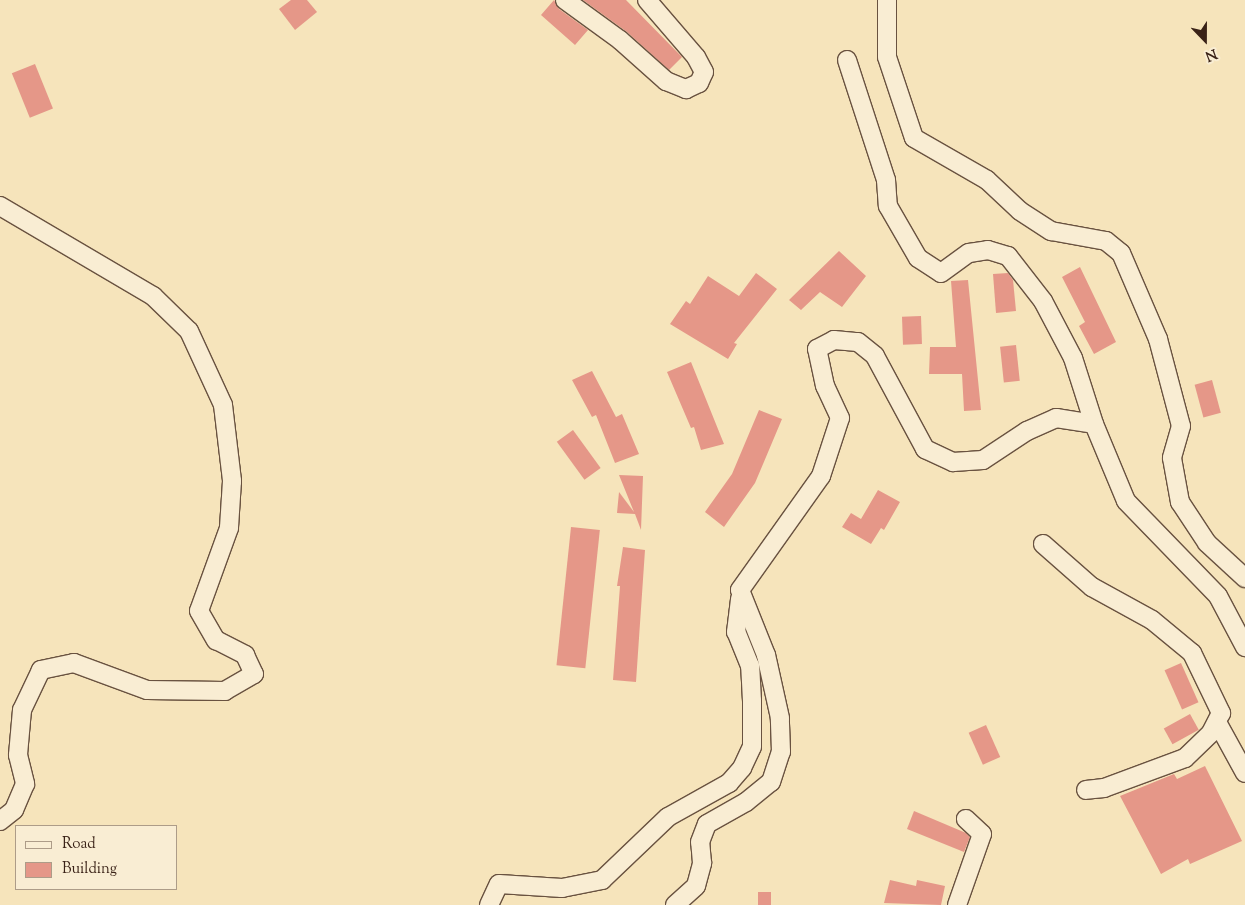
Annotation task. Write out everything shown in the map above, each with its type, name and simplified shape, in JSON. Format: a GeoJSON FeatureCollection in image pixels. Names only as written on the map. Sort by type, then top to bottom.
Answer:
{"type":"FeatureCollection","features":[{"type":"Feature","properties":{"kind":"street"},"geometry":{"type":"LineString","coordinates":[[565,0],[620,40],[666,82],[686,89],[699,83],[704,72],[696,57],[647,0]]}},
{"type":"Feature","properties":{"kind":"street"},"geometry":{"type":"LineString","coordinates":[[888,0],[887,57],[914,138],[987,180],[1020,211],[1051,230],[1106,241],[1121,253],[1158,339],[1181,426],[1172,458],[1180,502],[1207,543],[1245,578]]}},
{"type":"Feature","properties":{"kind":"street"},"geometry":{"type":"LineString","coordinates":[[847,60],[867,130],[886,180],[888,206],[918,258],[941,272],[969,253],[988,250],[1008,256],[1044,301],[1073,358],[1094,424],[1126,501],[1218,596],[1245,647]]}},
{"type":"Feature","properties":{"kind":"street"},"geometry":{"type":"LineString","coordinates":[[0,206],[153,296],[189,331],[223,405],[232,481],[229,528],[199,611],[216,640],[245,655],[254,674],[225,691],[147,690],[74,663],[41,670],[22,710],[18,755],[25,784],[14,810],[0,821]]}},
{"type":"Feature","properties":{"kind":"street"},"geometry":{"type":"LineString","coordinates":[[489,905],[500,884],[562,888],[602,880],[668,817],[729,783],[742,768],[752,747],[752,701],[750,666],[736,632],[740,590],[821,476],[840,418],[825,386],[817,349],[834,340],[858,342],[875,356],[925,449],[953,462],[983,460],[1027,431],[1056,418],[1094,424]]}},
{"type":"Feature","properties":{"kind":"street"},"geometry":{"type":"LineString","coordinates":[[1043,544],[1092,587],[1152,620],[1192,653],[1221,713],[1217,722],[1197,750],[1185,758],[1104,788],[1086,790]]}},
{"type":"Feature","properties":{"kind":"street"},"geometry":{"type":"LineString","coordinates":[[676,905],[696,886],[702,863],[700,842],[706,824],[746,802],[771,782],[781,752],[780,718],[766,655],[740,590]]}},
{"type":"Feature","properties":{"kind":"street"},"geometry":{"type":"LineString","coordinates":[[1217,722],[1245,773]]}},
{"type":"Feature","properties":{"kind":"street"},"geometry":{"type":"LineString","coordinates":[[957,905],[982,834],[966,818]]}},
{"type":"Feature","properties":{"kind":"building"},"geometry":{"type":"Polygon","coordinates":[[[291,0],[307,0],[317,12],[295,30],[279,9],[291,0]]]}},
{"type":"Feature","properties":{"kind":"building"},"geometry":{"type":"Polygon","coordinates":[[[554,0],[559,9],[588,30],[575,45],[541,15],[554,0]]]}},
{"type":"Feature","properties":{"kind":"building"},"geometry":{"type":"Polygon","coordinates":[[[583,0],[626,0],[682,57],[669,70],[627,32],[583,0]]]}},
{"type":"Feature","properties":{"kind":"building"},"geometry":{"type":"Polygon","coordinates":[[[35,64],[53,109],[30,118],[12,73],[35,64]]]}},
{"type":"Feature","properties":{"kind":"building"},"geometry":{"type":"Polygon","coordinates":[[[839,251],[866,276],[842,307],[820,292],[801,310],[789,300],[839,251]]]}},
{"type":"Feature","properties":{"kind":"building"},"geometry":{"type":"Polygon","coordinates":[[[1080,267],[1116,342],[1094,354],[1079,326],[1085,322],[1062,277],[1080,267]]]}},
{"type":"Feature","properties":{"kind":"building"},"geometry":{"type":"Polygon","coordinates":[[[756,273],[777,289],[734,343],[737,344],[728,359],[670,324],[686,301],[690,304],[708,276],[739,296],[756,273]]]}},
{"type":"Feature","properties":{"kind":"building"},"geometry":{"type":"Polygon","coordinates":[[[1008,273],[1013,280],[1016,311],[996,313],[993,274],[1008,273]]]}},
{"type":"Feature","properties":{"kind":"building"},"geometry":{"type":"Polygon","coordinates":[[[968,280],[981,410],[964,411],[962,374],[929,374],[930,347],[956,347],[951,281],[968,280]]]}},
{"type":"Feature","properties":{"kind":"building"},"geometry":{"type":"Polygon","coordinates":[[[921,316],[922,344],[903,345],[902,317],[921,316]]]}},
{"type":"Feature","properties":{"kind":"building"},"geometry":{"type":"Polygon","coordinates":[[[1016,345],[1020,381],[1004,382],[1000,347],[1016,345]]]}},
{"type":"Feature","properties":{"kind":"building"},"geometry":{"type":"Polygon","coordinates":[[[691,362],[724,444],[701,450],[694,427],[691,428],[667,372],[691,362]]]}},
{"type":"Feature","properties":{"kind":"building"},"geometry":{"type":"Polygon","coordinates":[[[592,371],[616,417],[622,414],[639,454],[615,463],[596,415],[592,417],[572,380],[592,371]]]}},
{"type":"Feature","properties":{"kind":"building"},"geometry":{"type":"Polygon","coordinates":[[[1212,380],[1221,413],[1203,418],[1195,385],[1212,380]]]}},
{"type":"Feature","properties":{"kind":"building"},"geometry":{"type":"Polygon","coordinates":[[[759,410],[782,419],[755,483],[724,527],[705,512],[732,474],[759,410]]]}},
{"type":"Feature","properties":{"kind":"building"},"geometry":{"type":"Polygon","coordinates":[[[573,430],[601,468],[584,480],[557,442],[573,430]]]}},
{"type":"Feature","properties":{"kind":"building"},"geometry":{"type":"Polygon","coordinates":[[[619,475],[643,476],[641,530],[635,514],[617,513],[619,492],[634,512],[619,475]]]}},
{"type":"Feature","properties":{"kind":"building"},"geometry":{"type":"Polygon","coordinates":[[[878,490],[900,502],[884,530],[881,528],[871,544],[842,527],[851,513],[861,519],[878,490]]]}},
{"type":"Feature","properties":{"kind":"building"},"geometry":{"type":"Polygon","coordinates":[[[571,527],[600,530],[585,668],[556,665],[571,527]]]}},
{"type":"Feature","properties":{"kind":"building"},"geometry":{"type":"Polygon","coordinates":[[[623,547],[645,550],[636,682],[613,680],[620,586],[617,586],[623,547]]]}},
{"type":"Feature","properties":{"kind":"building"},"geometry":{"type":"Polygon","coordinates":[[[1181,663],[1198,702],[1182,710],[1165,670],[1181,663]]]}},
{"type":"Feature","properties":{"kind":"building"},"geometry":{"type":"Polygon","coordinates":[[[1190,714],[1199,730],[1172,744],[1164,729],[1190,714]]]}},
{"type":"Feature","properties":{"kind":"building"},"geometry":{"type":"Polygon","coordinates":[[[986,725],[1000,757],[983,765],[969,733],[986,725]]]}},
{"type":"Feature","properties":{"kind":"building"},"geometry":{"type":"Polygon","coordinates":[[[1205,766],[1242,841],[1190,864],[1188,859],[1161,874],[1120,796],[1174,774],[1177,779],[1205,766]]]}},
{"type":"Feature","properties":{"kind":"building"},"geometry":{"type":"Polygon","coordinates":[[[914,811],[966,833],[970,837],[964,852],[907,829],[914,811]]]}},
{"type":"Feature","properties":{"kind":"building"},"geometry":{"type":"Polygon","coordinates":[[[890,880],[916,886],[917,880],[945,886],[941,905],[884,903],[890,880]]]}},
{"type":"Feature","properties":{"kind":"building"},"geometry":{"type":"Polygon","coordinates":[[[758,892],[771,892],[771,905],[758,905],[758,892]]]}}]}
